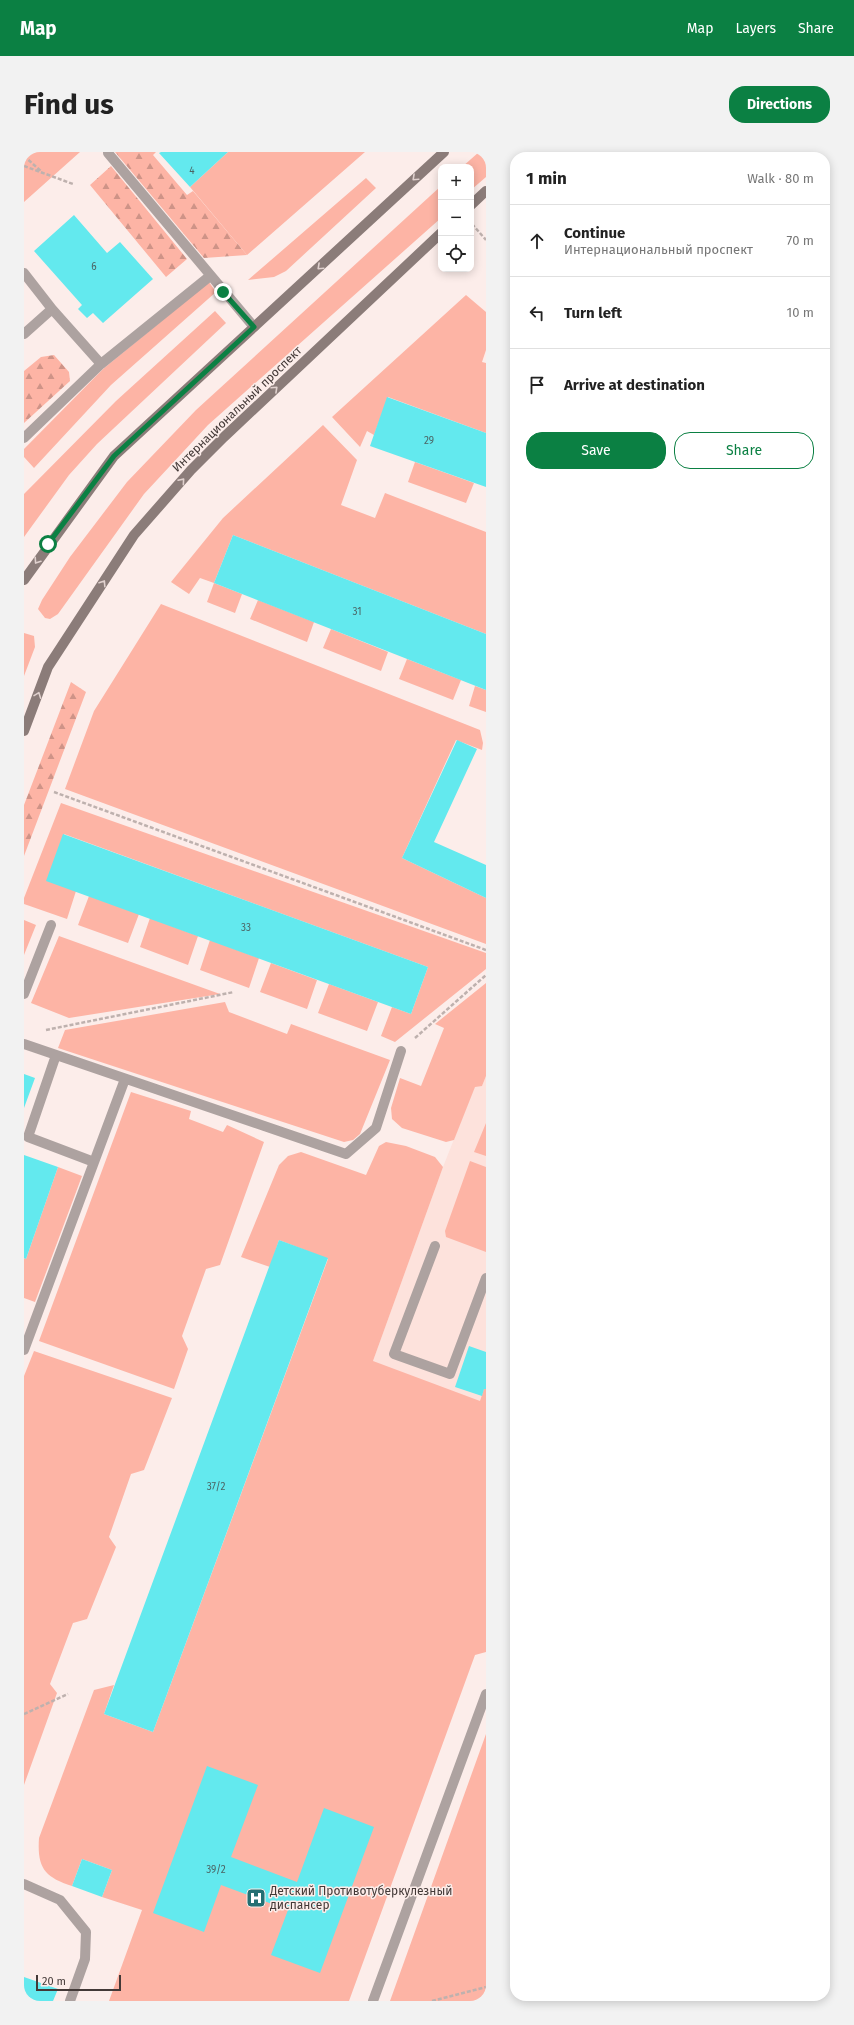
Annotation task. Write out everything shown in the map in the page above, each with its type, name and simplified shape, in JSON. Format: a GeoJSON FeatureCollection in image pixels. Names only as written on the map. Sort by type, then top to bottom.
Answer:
{"type":"FeatureCollection","features":[{"type":"Feature","properties":{"kind":"main road"},"geometry":{"type":"LineString","coordinates":[[24,580],[114,456],[444,152]]}},
{"type":"Feature","properties":{"kind":"main road"},"geometry":{"type":"LineString","coordinates":[[474,202],[486,191]]}},
{"type":"Feature","properties":{"kind":"main road","name":"Интернациональный проспект"},"geometry":{"type":"LineString","coordinates":[[24,731],[48,666],[134,535],[191,470],[224,437],[438,236]]}},
{"type":"Feature","properties":{"kind":"lane"},"geometry":{"type":"LineString","coordinates":[[108,153],[254,327]]}},
{"type":"Feature","properties":{"kind":"lane"},"geometry":{"type":"LineString","coordinates":[[24,273],[52,309],[102,364]]}},
{"type":"Feature","properties":{"kind":"lane"},"geometry":{"type":"LineString","coordinates":[[24,438],[102,364],[210,276]]}},
{"type":"Feature","properties":{"kind":"lane"},"geometry":{"type":"LineString","coordinates":[[24,334],[52,309]]}},
{"type":"Feature","properties":{"kind":"lane"},"geometry":{"type":"LineString","coordinates":[[24,994],[51,925]]}},
{"type":"Feature","properties":{"kind":"lane"},"geometry":{"type":"LineString","coordinates":[[24,1044],[346,1154],[376,1128],[401,1050]]}},
{"type":"Feature","properties":{"kind":"lane"},"geometry":{"type":"LineString","coordinates":[[56,1055],[28,1137],[94,1162]]}},
{"type":"Feature","properties":{"kind":"lane"},"geometry":{"type":"LineString","coordinates":[[24,1350],[26,1339],[125,1079]]}},
{"type":"Feature","properties":{"kind":"lane"},"geometry":{"type":"LineString","coordinates":[[435,1246],[394,1354],[450,1374],[486,1278]]}},
{"type":"Feature","properties":{"kind":"lane"},"geometry":{"type":"LineString","coordinates":[[373,2001],[486,1694]]}},
{"type":"Feature","properties":{"kind":"lane"},"geometry":{"type":"LineString","coordinates":[[24,1884],[60,1900],[86,1932],[84,1959],[70,2001]]}},
{"type":"Feature","properties":{"kind":"path"},"geometry":{"type":"LineString","coordinates":[[24,156],[44,173]]}},
{"type":"Feature","properties":{"kind":"path"},"geometry":{"type":"LineString","coordinates":[[24,166],[73,184]]}},
{"type":"Feature","properties":{"kind":"path"},"geometry":{"type":"LineString","coordinates":[[474,226],[486,240]]}},
{"type":"Feature","properties":{"kind":"path"},"geometry":{"type":"LineString","coordinates":[[54,792],[486,950]]}},
{"type":"Feature","properties":{"kind":"path"},"geometry":{"type":"LineString","coordinates":[[401,1050],[486,975]]}},
{"type":"Feature","properties":{"kind":"path"},"geometry":{"type":"LineString","coordinates":[[40,1031],[234,992]]}},
{"type":"Feature","properties":{"kind":"path"},"geometry":{"type":"LineString","coordinates":[[24,1714],[68,1694]]}},
{"type":"Feature","properties":{"kind":"path"},"geometry":{"type":"LineString","coordinates":[[432,2001],[486,1987]]}},
{"type":"Feature","properties":{"kind":"shaded area"},"geometry":{"type":"Polygon","coordinates":[[[486,1076],[486,1529],[373,1361],[443,1167],[475,1086],[482,1086],[486,1076]]]}},
{"type":"Feature","properties":{"kind":"green space"},"geometry":{"type":"Polygon","coordinates":[[[24,152],[80,152],[24,202],[24,152]]]}},
{"type":"Feature","properties":{"kind":"green space"},"geometry":{"type":"Polygon","coordinates":[[[115,152],[156,152],[153,155],[187,195],[193,191],[247,255],[204,258],[115,152]]]}},
{"type":"Feature","properties":{"kind":"green space"},"geometry":{"type":"Polygon","coordinates":[[[228,152],[365,152],[247,255],[190,187],[228,152]]]}},
{"type":"Feature","properties":{"kind":"green space"},"geometry":{"type":"Polygon","coordinates":[[[479,152],[486,152],[486,177],[474,187],[474,164],[465,164],[479,152]]]}},
{"type":"Feature","properties":{"kind":"green space"},"geometry":{"type":"Polygon","coordinates":[[[111,166],[187,259],[166,277],[90,185],[111,166]]]}},
{"type":"Feature","properties":{"kind":"green space"},"geometry":{"type":"Polygon","coordinates":[[[366,178],[376,188],[286,271],[274,277],[248,280],[366,178]]]}},
{"type":"Feature","properties":{"kind":"green space"},"geometry":{"type":"Polygon","coordinates":[[[438,189],[438,221],[208,425],[144,494],[58,614],[50,619],[45,618],[38,609],[42,600],[70,557],[127,482],[196,410],[438,189]]]}},
{"type":"Feature","properties":{"kind":"green space"},"geometry":{"type":"Polygon","coordinates":[[[209,282],[216,292],[111,385],[34,468],[24,457],[24,449],[103,369],[209,282]]]}},
{"type":"Feature","properties":{"kind":"green space"},"geometry":{"type":"Polygon","coordinates":[[[466,295],[486,312],[486,350],[482,362],[486,363],[486,433],[388,397],[374,435],[367,431],[360,447],[332,417],[466,295]]]}},
{"type":"Feature","properties":{"kind":"green space"},"geometry":{"type":"Polygon","coordinates":[[[215,311],[226,323],[97,444],[69,475],[24,537],[24,494],[116,401],[215,311]]]}},
{"type":"Feature","properties":{"kind":"green space"},"geometry":{"type":"Polygon","coordinates":[[[54,355],[69,372],[70,381],[24,423],[24,371],[41,357],[54,355]]]}},
{"type":"Feature","properties":{"kind":"green space"},"geometry":{"type":"Polygon","coordinates":[[[323,425],[357,460],[341,505],[375,518],[385,493],[486,532],[486,634],[233,535],[214,583],[200,578],[189,594],[171,582],[223,518],[323,425]]]}},
{"type":"Feature","properties":{"kind":"green space"},"geometry":{"type":"Polygon","coordinates":[[[415,462],[474,483],[466,503],[408,482],[415,462]]]}},
{"type":"Feature","properties":{"kind":"green space"},"geometry":{"type":"Polygon","coordinates":[[[214,583],[242,594],[235,613],[207,602],[214,583]]]}},
{"type":"Feature","properties":{"kind":"green space"},"geometry":{"type":"Polygon","coordinates":[[[258,600],[314,622],[307,642],[250,619],[258,600]]]}},
{"type":"Feature","properties":{"kind":"green space"},"geometry":{"type":"Polygon","coordinates":[[[161,604],[480,730],[483,743],[482,750],[456,740],[402,858],[486,898],[486,944],[65,789],[94,711],[161,604]]]}},
{"type":"Feature","properties":{"kind":"green space"},"geometry":{"type":"Polygon","coordinates":[[[331,629],[388,652],[381,671],[323,648],[331,629]]]}},
{"type":"Feature","properties":{"kind":"green space"},"geometry":{"type":"Polygon","coordinates":[[[24,633],[34,636],[35,647],[24,676],[24,633]]]}},
{"type":"Feature","properties":{"kind":"green space"},"geometry":{"type":"Polygon","coordinates":[[[407,659],[461,680],[453,700],[399,679],[407,659]]]}},
{"type":"Feature","properties":{"kind":"green space"},"geometry":{"type":"Polygon","coordinates":[[[71,682],[86,692],[24,856],[24,805],[71,682]]]}},
{"type":"Feature","properties":{"kind":"green space"},"geometry":{"type":"Polygon","coordinates":[[[475,686],[486,690],[486,712],[469,706],[475,686]]]}},
{"type":"Feature","properties":{"kind":"green space"},"geometry":{"type":"Polygon","coordinates":[[[61,803],[486,953],[486,969],[395,1042],[381,1036],[392,1007],[411,1014],[428,967],[64,834],[76,891],[67,919],[24,904],[24,898],[61,803]]]}},
{"type":"Feature","properties":{"kind":"green space"},"geometry":{"type":"Polygon","coordinates":[[[89,896],[139,914],[128,943],[78,925],[89,896]]]}},
{"type":"Feature","properties":{"kind":"green space"},"geometry":{"type":"Polygon","coordinates":[[[150,918],[198,936],[188,965],[140,947],[150,918]]]}},
{"type":"Feature","properties":{"kind":"green space"},"geometry":{"type":"Polygon","coordinates":[[[24,920],[36,925],[24,955],[24,920]]]}},
{"type":"Feature","properties":{"kind":"green space"},"geometry":{"type":"Polygon","coordinates":[[[59,936],[220,994],[69,1018],[31,1003],[59,936]]]}},
{"type":"Feature","properties":{"kind":"green space"},"geometry":{"type":"Polygon","coordinates":[[[210,940],[259,958],[249,988],[200,970],[210,940]]]}},
{"type":"Feature","properties":{"kind":"green space"},"geometry":{"type":"Polygon","coordinates":[[[271,963],[317,980],[307,1009],[260,992],[271,963]]]}},
{"type":"Feature","properties":{"kind":"green space"},"geometry":{"type":"Polygon","coordinates":[[[486,983],[486,1076],[482,1086],[475,1087],[454,1140],[446,1142],[402,1128],[392,1119],[391,1108],[400,1078],[421,1086],[444,1028],[435,1024],[486,983]]]}},
{"type":"Feature","properties":{"kind":"green space"},"geometry":{"type":"Polygon","coordinates":[[[329,984],[378,1002],[367,1031],[318,1013],[329,984]]]}},
{"type":"Feature","properties":{"kind":"green space"},"geometry":{"type":"Polygon","coordinates":[[[225,1002],[229,1012],[287,1034],[291,1024],[390,1060],[360,1134],[353,1140],[344,1142],[58,1048],[65,1030],[225,1002]]]}},
{"type":"Feature","properties":{"kind":"green space"},"geometry":{"type":"Polygon","coordinates":[[[131,1092],[191,1111],[189,1119],[223,1132],[227,1125],[264,1142],[220,1265],[206,1269],[182,1336],[188,1349],[174,1389],[39,1341],[131,1092]]]}},
{"type":"Feature","properties":{"kind":"green space"},"geometry":{"type":"Polygon","coordinates":[[[486,1123],[486,1156],[474,1152],[486,1123]]]}},
{"type":"Feature","properties":{"kind":"green space"},"geometry":{"type":"Polygon","coordinates":[[[386,1142],[406,1146],[435,1157],[443,1167],[373,1361],[480,1401],[484,1389],[486,1389],[486,1652],[475,1655],[349,2001],[109,2001],[142,1910],[102,1897],[112,1870],[82,1859],[72,1886],[62,1883],[49,1875],[41,1864],[39,1856],[39,1838],[94,1690],[114,1685],[104,1714],[153,1732],[328,1259],[279,1240],[270,1267],[241,1257],[279,1165],[288,1156],[301,1152],[366,1175],[379,1146],[386,1142]]]}},
{"type":"Feature","properties":{"kind":"green space"},"geometry":{"type":"Polygon","coordinates":[[[470,1161],[486,1167],[486,1252],[446,1237],[445,1231],[470,1161]]]}},
{"type":"Feature","properties":{"kind":"green space"},"geometry":{"type":"Polygon","coordinates":[[[58,1167],[82,1176],[35,1302],[24,1298],[24,1258],[26,1259],[58,1167]]]}},
{"type":"Feature","properties":{"kind":"green space"},"geometry":{"type":"Polygon","coordinates":[[[34,1351],[172,1398],[144,1470],[131,1474],[109,1537],[116,1547],[87,1619],[73,1623],[50,1684],[57,1693],[24,1785],[24,1376],[34,1351]]]}},
{"type":"Feature","properties":{"kind":"green space"},"geometry":{"type":"Polygon","coordinates":[[[486,1734],[486,2001],[390,2001],[486,1734]]]}},
{"type":"Feature","properties":{"kind":"building"},"geometry":{"type":"Polygon","coordinates":[[[228,152],[190,187],[159,153],[228,152]]]}},
{"type":"Feature","properties":{"kind":"building"},"geometry":{"type":"Polygon","coordinates":[[[74,215],[107,253],[120,242],[153,279],[103,323],[93,313],[87,318],[78,309],[82,305],[34,251],[74,215]]]}},
{"type":"Feature","properties":{"kind":"building"},"geometry":{"type":"Polygon","coordinates":[[[387,397],[486,433],[486,487],[370,446],[387,397]]]}},
{"type":"Feature","properties":{"kind":"building"},"geometry":{"type":"Polygon","coordinates":[[[233,535],[486,634],[486,690],[214,583],[233,535]]]}},
{"type":"Feature","properties":{"kind":"building"},"geometry":{"type":"Polygon","coordinates":[[[457,740],[477,749],[434,842],[486,865],[486,898],[402,858],[457,740]]]}},
{"type":"Feature","properties":{"kind":"building"},"geometry":{"type":"Polygon","coordinates":[[[63,834],[428,967],[411,1014],[46,881],[63,834]]]}},
{"type":"Feature","properties":{"kind":"building"},"geometry":{"type":"Polygon","coordinates":[[[24,1074],[35,1078],[24,1108],[24,1074]]]}},
{"type":"Feature","properties":{"kind":"building"},"geometry":{"type":"Polygon","coordinates":[[[24,1155],[58,1167],[26,1259],[24,1258],[24,1155]]]}},
{"type":"Feature","properties":{"kind":"building"},"geometry":{"type":"Polygon","coordinates":[[[279,1240],[328,1258],[153,1732],[104,1714],[279,1240]]]}},
{"type":"Feature","properties":{"kind":"building"},"geometry":{"type":"Polygon","coordinates":[[[469,1346],[486,1352],[486,1389],[484,1389],[482,1396],[455,1387],[469,1346]]]}},
{"type":"Feature","properties":{"kind":"building"},"geometry":{"type":"Polygon","coordinates":[[[207,1766],[258,1785],[231,1857],[297,1882],[324,1808],[374,1827],[320,1973],[271,1955],[288,1910],[221,1885],[204,1932],[153,1913],[207,1766]]]}},
{"type":"Feature","properties":{"kind":"building"},"geometry":{"type":"Polygon","coordinates":[[[82,1859],[112,1870],[102,1897],[72,1886],[82,1859]]]}},
{"type":"Feature","properties":{"kind":"building"},"geometry":{"type":"Polygon","coordinates":[[[24,1977],[58,1989],[53,2001],[24,2001],[24,1977]]]}},
{"type":"Feature","properties":{"kind":"place","name":"Детский Противотуберкулезный диспансер"},"geometry":{"type":"Point","coordinates":[256,1898]}},
{"type":"Feature","properties":{"kind":"route"},"geometry":{"type":"LineString","coordinates":[[48,544],[114,456],[254,327],[223,292]]}}]}
